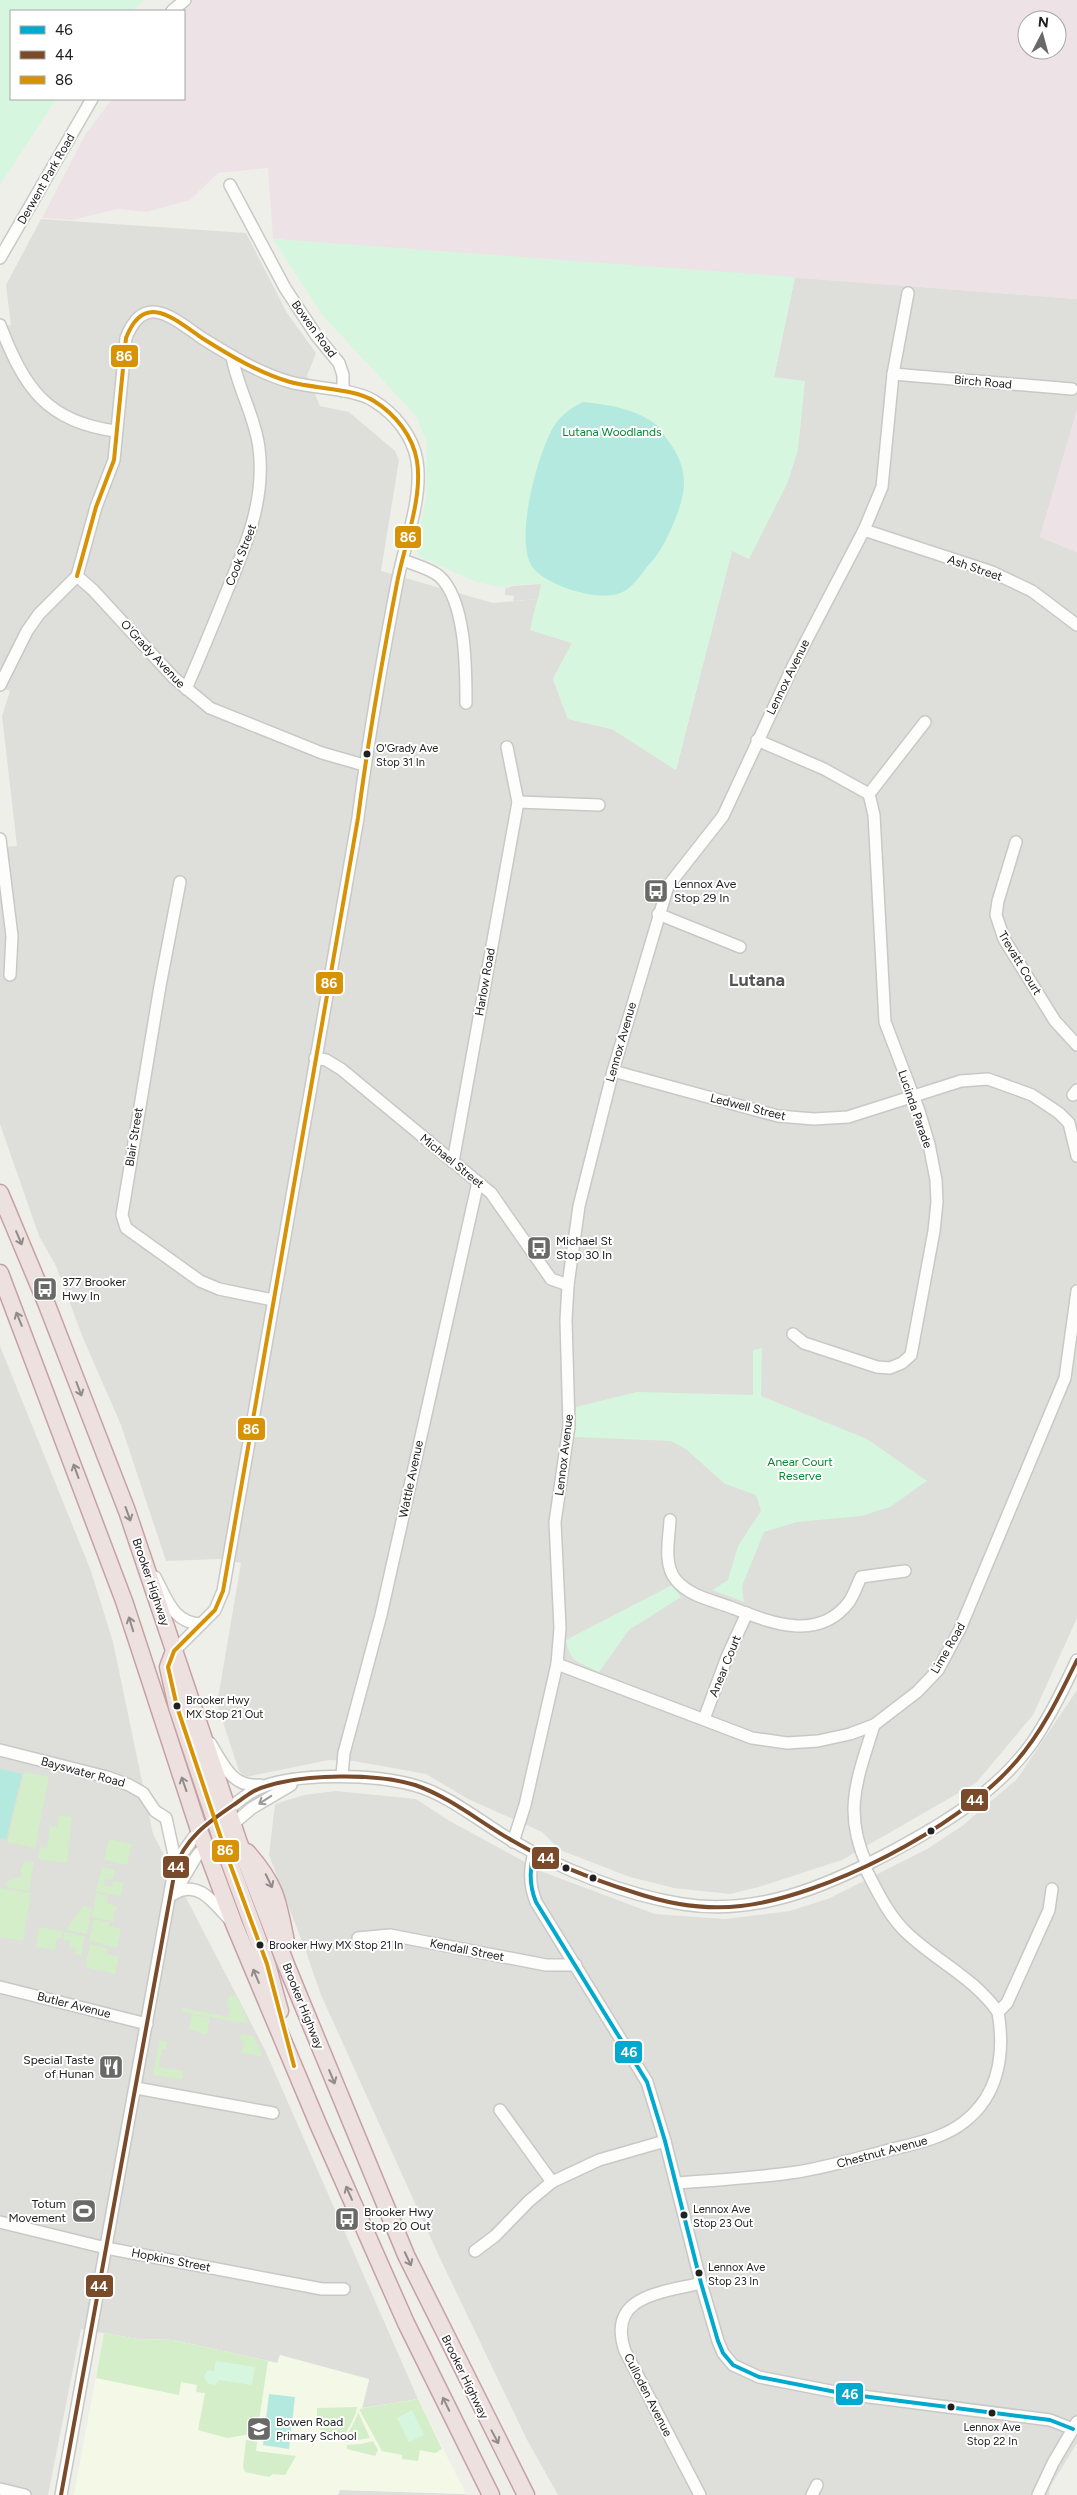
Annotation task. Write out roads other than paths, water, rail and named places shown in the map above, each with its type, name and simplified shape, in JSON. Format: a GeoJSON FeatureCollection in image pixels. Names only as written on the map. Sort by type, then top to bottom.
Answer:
{"type":"FeatureCollection","features":[{"type":"Feature","properties":{"kind":"highway","name":"Brooker Highway"},"geometry":{"type":"LineString","coordinates":[[0,1193],[47,1305],[141,1552],[196,1717],[224,1821],[239,1843],[270,1880],[279,1906],[293,1982],[406,2255],[526,2495]]}},
{"type":"Feature","properties":{"kind":"highway"},"geometry":{"type":"LineString","coordinates":[[0,1273],[124,1601],[202,1838],[234,1924],[406,2323],[491,2495]]}},
{"type":"Feature","properties":{"kind":"highway"},"geometry":{"type":"LineString","coordinates":[[174,1651],[168,1664],[171,1684],[224,1821],[267,1964],[294,2066]]}},
{"type":"Feature","properties":{"kind":"highway"},"geometry":{"type":"LineString","coordinates":[[202,1838],[224,1821]]}},
{"type":"Feature","properties":{"kind":"street"},"geometry":{"type":"LineString","coordinates":[[173,10],[185,0]]}},
{"type":"Feature","properties":{"kind":"street","name":"Derwent Park Road"},"geometry":{"type":"LineString","coordinates":[[0,258],[91,100]]}},
{"type":"Feature","properties":{"kind":"street","name":"Bowen Road"},"geometry":{"type":"LineString","coordinates":[[230,185],[285,288],[316,335],[339,363],[343,375],[343,391]]}},
{"type":"Feature","properties":{"kind":"street","name":"Lennox Avenue"},"geometry":{"type":"LineString","coordinates":[[513,1842],[525,1806],[557,1664],[560,1628],[556,1522],[569,1426],[566,1320],[568,1285],[579,1206],[612,1070],[668,886],[723,816],[793,666],[864,530],[882,487],[893,374],[908,293]]}},
{"type":"Feature","properties":{"kind":"street"},"geometry":{"type":"LineString","coordinates":[[0,685],[35,619],[77,576],[96,508],[114,460],[126,338],[132,323],[142,314],[155,311],[170,316],[232,357],[287,381],[343,391],[373,400],[394,416],[415,451],[418,471],[364,765],[358,818],[223,1591],[215,1610],[174,1651]]}},
{"type":"Feature","properties":{"kind":"street"},"geometry":{"type":"LineString","coordinates":[[0,325],[12,358],[28,385],[50,408],[72,421],[95,428],[116,431]]}},
{"type":"Feature","properties":{"kind":"street","name":"Cook Street"},"geometry":{"type":"LineString","coordinates":[[186,689],[244,552],[256,510],[260,472],[259,448],[255,426],[235,374],[232,357]]}},
{"type":"Feature","properties":{"kind":"street","name":"Birch Road"},"geometry":{"type":"LineString","coordinates":[[893,374],[1072,389]]}},
{"type":"Feature","properties":{"kind":"street","name":"Ash Street"},"geometry":{"type":"LineString","coordinates":[[864,530],[992,572],[1032,591],[1077,624]]}},
{"type":"Feature","properties":{"kind":"street"},"geometry":{"type":"LineString","coordinates":[[403,560],[433,572],[448,586],[455,602],[466,664],[466,702]]}},
{"type":"Feature","properties":{"kind":"street","name":"O'Grady Avenue"},"geometry":{"type":"LineString","coordinates":[[77,576],[93,590],[186,689],[210,708],[322,753],[364,765]]}},
{"type":"Feature","properties":{"kind":"street"},"geometry":{"type":"LineString","coordinates":[[757,740],[824,769],[869,794],[925,722]]}},
{"type":"Feature","properties":{"kind":"street","name":"Harlow Road"},"geometry":{"type":"LineString","coordinates":[[453,1162],[518,802],[507,748]]}},
{"type":"Feature","properties":{"kind":"street","name":"Lucinda Parade"},"geometry":{"type":"LineString","coordinates":[[793,1334],[804,1343],[877,1367],[890,1368],[902,1363],[911,1355],[930,1249],[936,1202],[936,1180],[929,1144],[884,1022],[874,815],[869,794]]}},
{"type":"Feature","properties":{"kind":"street"},"geometry":{"type":"LineString","coordinates":[[518,802],[599,805]]}},
{"type":"Feature","properties":{"kind":"street"},"geometry":{"type":"LineString","coordinates":[[0,839],[12,936],[10,975]]}},
{"type":"Feature","properties":{"kind":"street","name":"Trevatt Court"},"geometry":{"type":"LineString","coordinates":[[1016,842],[998,901],[998,925],[1004,939],[1055,1021],[1077,1045]]}},
{"type":"Feature","properties":{"kind":"street","name":"Blair Street"},"geometry":{"type":"LineString","coordinates":[[180,882],[160,986],[122,1215],[126,1228],[200,1281],[219,1289],[273,1300]]}},
{"type":"Feature","properties":{"kind":"street"},"geometry":{"type":"LineString","coordinates":[[658,914],[740,947]]}},
{"type":"Feature","properties":{"kind":"street","name":"Michael Street"},"geometry":{"type":"LineString","coordinates":[[315,1058],[326,1060],[341,1069],[478,1182],[502,1207],[551,1279],[568,1285]]}},
{"type":"Feature","properties":{"kind":"street","name":"Ledwell Street"},"geometry":{"type":"LineString","coordinates":[[612,1070],[778,1116],[814,1119],[848,1117],[912,1095]]}},
{"type":"Feature","properties":{"kind":"street"},"geometry":{"type":"LineString","coordinates":[[912,1095],[961,1081],[988,1079],[1007,1084],[1032,1095],[1060,1113],[1069,1123],[1077,1156]]}},
{"type":"Feature","properties":{"kind":"street","name":"Wattle Avenue"},"geometry":{"type":"LineString","coordinates":[[342,1775],[344,1753],[381,1616],[478,1182]]}},
{"type":"Feature","properties":{"kind":"street","name":"Lime Road"},"geometry":{"type":"LineString","coordinates":[[557,1664],[752,1738],[787,1743],[818,1741],[850,1734],[874,1725],[917,1692],[938,1670],[960,1630],[1065,1378],[1077,1291]]}},
{"type":"Feature","properties":{"kind":"street"},"geometry":{"type":"LineString","coordinates":[[670,1520],[669,1567],[676,1579],[689,1592],[747,1613],[794,1627],[817,1624],[837,1614],[850,1600],[861,1577],[905,1571]]}},
{"type":"Feature","properties":{"kind":"street"},"geometry":{"type":"LineString","coordinates":[[141,1552],[177,1616],[182,1621],[201,1624]]}},
{"type":"Feature","properties":{"kind":"street","name":"Anear Court"},"geometry":{"type":"LineString","coordinates":[[704,1719],[727,1657],[747,1613]]}},
{"type":"Feature","properties":{"kind":"street"},"geometry":{"type":"LineString","coordinates":[[196,1717],[217,1754],[237,1781],[246,1786],[342,1775],[413,1784],[513,1842],[588,1876],[638,1894],[682,1904],[716,1907],[740,1906],[796,1894],[865,1866],[943,1823],[998,1780],[1032,1743],[1060,1695],[1077,1660]]}},
{"type":"Feature","properties":{"kind":"street"},"geometry":{"type":"LineString","coordinates":[[874,1725],[853,1798],[854,1825],[865,1866],[884,1904],[907,1933],[967,1978],[986,1996],[998,2012],[1007,2004],[1049,1910],[1052,1889]]}},
{"type":"Feature","properties":{"kind":"street","name":"Bayswater Road"},"geometry":{"type":"LineString","coordinates":[[0,1750],[107,1777],[140,1791],[155,1812],[166,1820],[176,1864]]}},
{"type":"Feature","properties":{"kind":"street"},"geometry":{"type":"LineString","coordinates":[[224,1821],[299,1780]]}},
{"type":"Feature","properties":{"kind":"street"},"geometry":{"type":"LineString","coordinates":[[224,1821],[251,1792],[272,1784]]}},
{"type":"Feature","properties":{"kind":"street"},"geometry":{"type":"LineString","coordinates":[[61,2495],[176,1864],[202,1838]]}},
{"type":"Feature","properties":{"kind":"street"},"geometry":{"type":"LineString","coordinates":[[169,1905],[196,1857],[202,1838]]}},
{"type":"Feature","properties":{"kind":"street"},"geometry":{"type":"LineString","coordinates":[[534,1852],[530,1867],[531,1891],[647,2082],[665,2142],[701,2283],[723,2353],[732,2365],[746,2372],[779,2382],[846,2394],[1050,2420],[1075,2425],[1038,2495]]}},
{"type":"Feature","properties":{"kind":"street"},"geometry":{"type":"LineString","coordinates":[[175,1893],[190,1889],[204,1893],[234,1924]]}},
{"type":"Feature","properties":{"kind":"street","name":"Kendall Street"},"geometry":{"type":"LineString","coordinates":[[358,1938],[390,1935],[546,1966],[576,1965]]}},
{"type":"Feature","properties":{"kind":"street","name":"Butler Avenue"},"geometry":{"type":"LineString","coordinates":[[0,1987],[147,2024]]}},
{"type":"Feature","properties":{"kind":"street","name":"Chestnut Avenue"},"geometry":{"type":"LineString","coordinates":[[676,2184],[796,2172],[918,2143],[948,2132],[969,2118],[987,2095],[1002,2051],[998,2012]]}},
{"type":"Feature","properties":{"kind":"street"},"geometry":{"type":"LineString","coordinates":[[136,2088],[273,2113]]}},
{"type":"Feature","properties":{"kind":"street"},"geometry":{"type":"LineString","coordinates":[[500,2110],[552,2182]]}},
{"type":"Feature","properties":{"kind":"street"},"geometry":{"type":"LineString","coordinates":[[475,2251],[495,2236],[529,2201],[552,2182],[599,2160],[665,2142]]}},
{"type":"Feature","properties":{"kind":"street","name":"Hopkins Street"},"geometry":{"type":"LineString","coordinates":[[0,2222],[106,2248],[322,2289],[344,2289]]}},
{"type":"Feature","properties":{"kind":"street","name":"Culloden Avenue"},"geometry":{"type":"LineString","coordinates":[[700,2495],[625,2351],[620,2331],[622,2320],[637,2300],[701,2283]]}},
{"type":"Feature","properties":{"kind":"street"},"geometry":{"type":"LineString","coordinates":[[0,2489],[25,2495]]}},
{"type":"Feature","properties":{"kind":"place","name":"O'Grady Ave Stop 31 In"},"geometry":{"type":"Point","coordinates":[367,754]}},
{"type":"Feature","properties":{"kind":"place","name":"Lennox Ave Stop 29 In"},"geometry":{"type":"Point","coordinates":[656,891]}},
{"type":"Feature","properties":{"kind":"place","name":"Michael St Stop 30 In"},"geometry":{"type":"Point","coordinates":[539,1248]}},
{"type":"Feature","properties":{"kind":"place","name":"377 Brooker Hwy In"},"geometry":{"type":"Point","coordinates":[45,1289]}},
{"type":"Feature","properties":{"kind":"place","name":"Brooker Hwy MX Stop 21 Out"},"geometry":{"type":"Point","coordinates":[177,1706]}},
{"type":"Feature","properties":{"kind":"place","name":"Brooker Hwy MX Stop 21 In"},"geometry":{"type":"Point","coordinates":[260,1945]}},
{"type":"Feature","properties":{"kind":"place","name":"Special Taste of Hunan"},"geometry":{"type":"Point","coordinates":[111,2067]}},
{"type":"Feature","properties":{"kind":"place","name":"Totum Movement"},"geometry":{"type":"Point","coordinates":[84,2211]}},
{"type":"Feature","properties":{"kind":"place","name":"Lennox Ave Stop 23 Out"},"geometry":{"type":"Point","coordinates":[684,2215]}},
{"type":"Feature","properties":{"kind":"place","name":"Brooker Hwy Stop 20 Out"},"geometry":{"type":"Point","coordinates":[347,2219]}},
{"type":"Feature","properties":{"kind":"place","name":"Lennox Ave Stop 23 In"},"geometry":{"type":"Point","coordinates":[699,2273]}},
{"type":"Feature","properties":{"kind":"place","name":"Lennox Ave Stop 22 In"},"geometry":{"type":"Point","coordinates":[992,2413]}},
{"type":"Feature","properties":{"kind":"place","name":"Bowen Road Primary School"},"geometry":{"type":"Point","coordinates":[259,2429]}},
{"type":"Feature","properties":{"kind":"district","name":"Lutana"},"geometry":{"type":"Point","coordinates":[757,980]}},
{"type":"Feature","properties":{"kind":"park label","name":"Lutana Woodlands"},"geometry":{"type":"Point","coordinates":[612,432]}},
{"type":"Feature","properties":{"kind":"park label","name":"Anear Court Reserve"},"geometry":{"type":"Point","coordinates":[800,1469]}}]}
